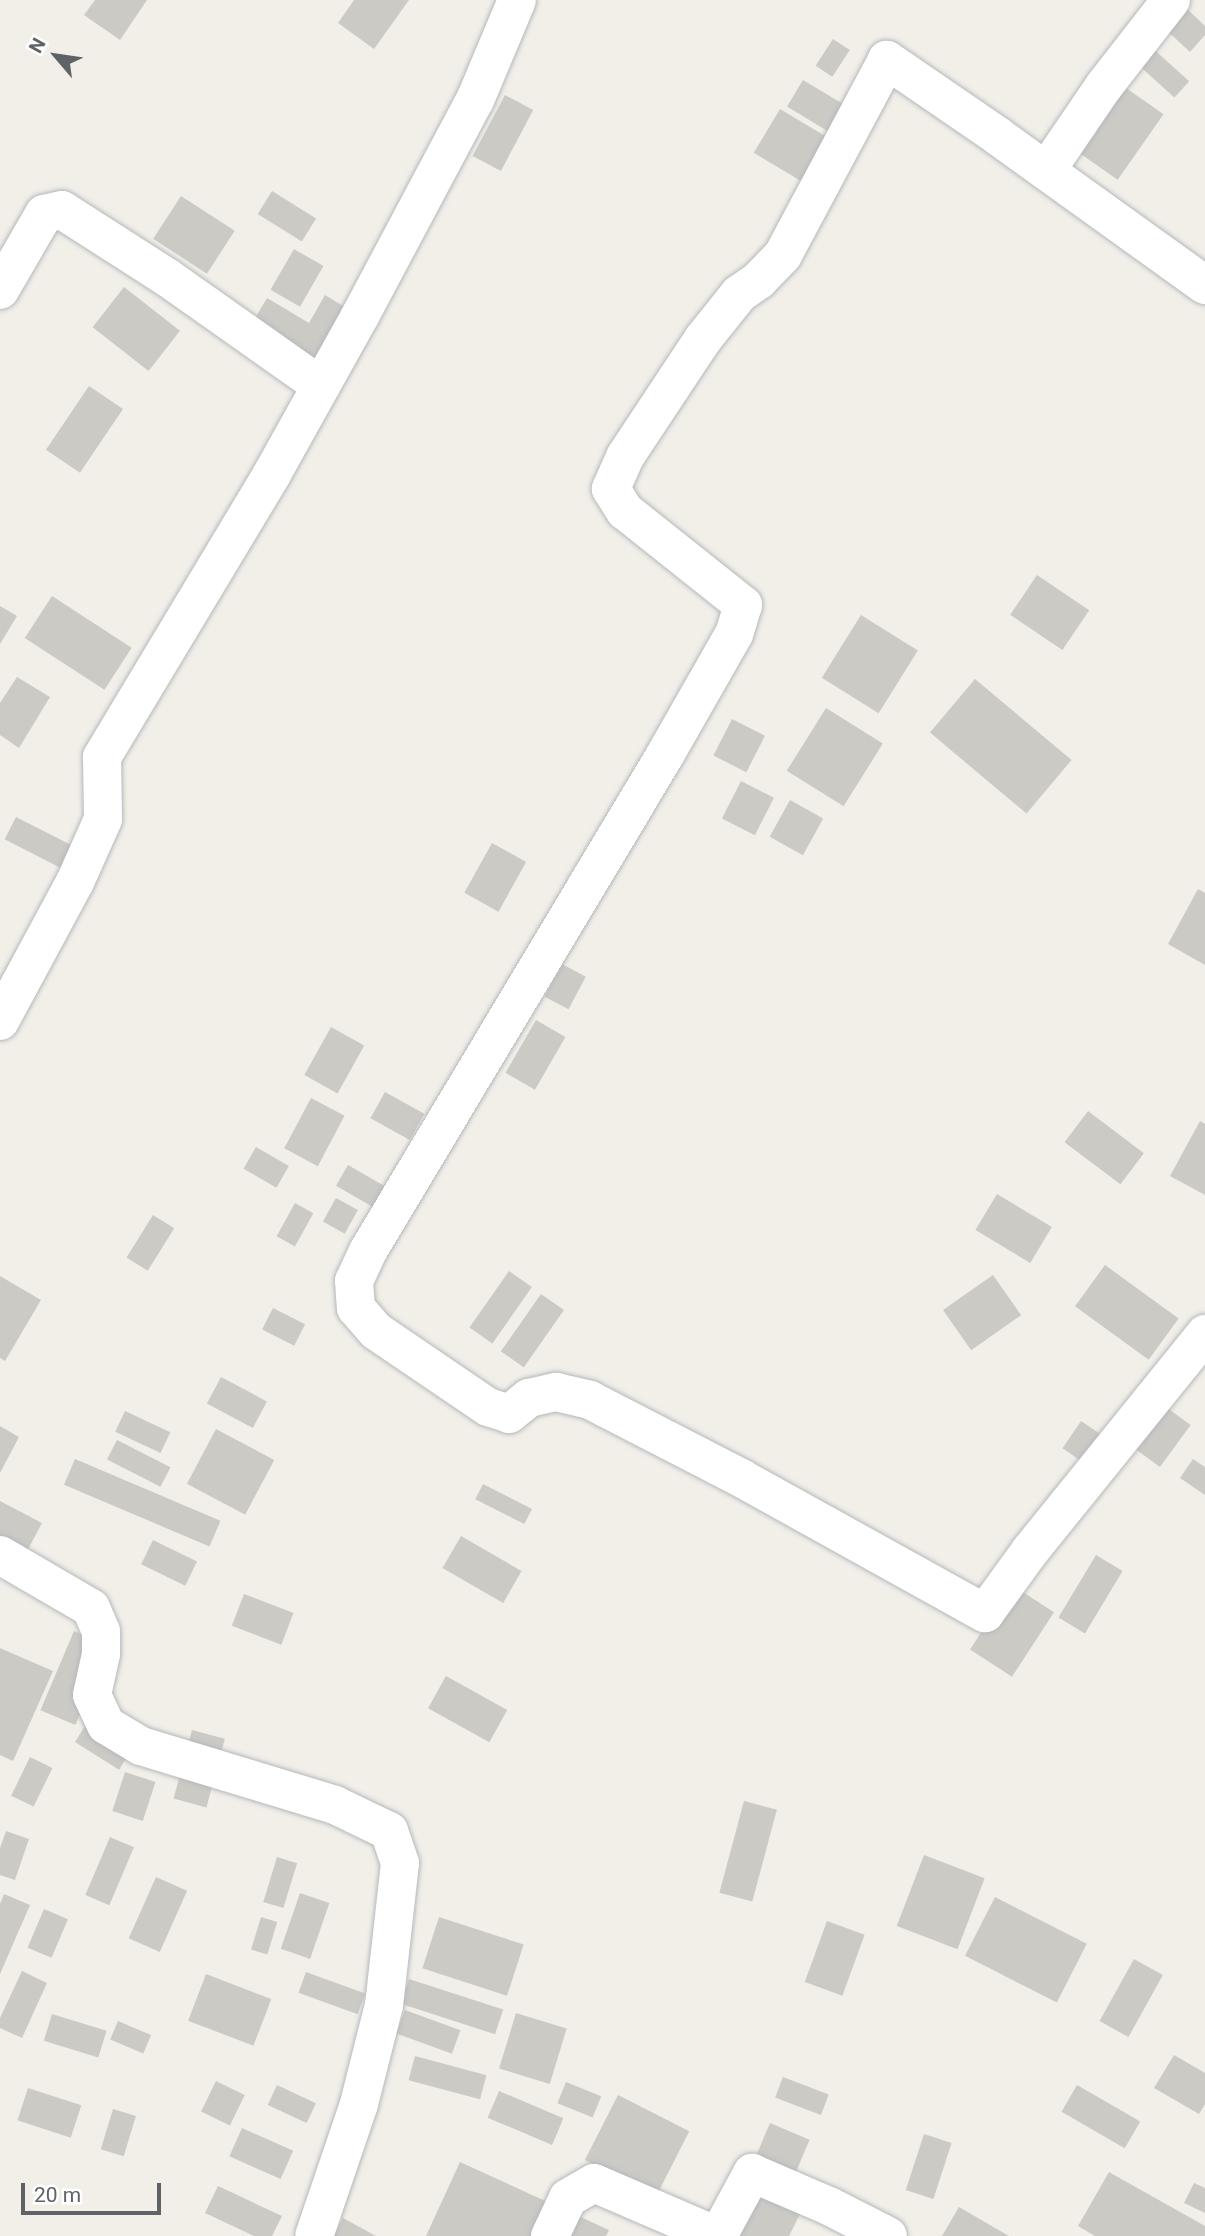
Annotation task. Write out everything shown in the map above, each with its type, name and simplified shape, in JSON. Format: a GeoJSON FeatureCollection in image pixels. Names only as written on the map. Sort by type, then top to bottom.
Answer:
{"type":"FeatureCollection","features":[{"type":"Feature","properties":{"kind":"street"},"geometry":{"type":"LineString","coordinates":[[1046,171],[1104,86],[1171,0]]}},
{"type":"Feature","properties":{"kind":"street"},"geometry":{"type":"LineString","coordinates":[[0,1021],[75,883],[103,818],[102,757],[272,474],[475,100],[505,6]]}},
{"type":"Feature","properties":{"kind":"street"},"geometry":{"type":"LineString","coordinates":[[1205,285],[887,61],[783,255],[759,280],[739,294],[703,339],[625,457],[611,489],[625,510],[743,605],[734,634],[652,778],[368,1251],[354,1281],[356,1308],[376,1331],[488,1407],[509,1415],[529,1398],[556,1392],[590,1400],[729,1471],[985,1613],[1045,1531],[1205,1334]]}},
{"type":"Feature","properties":{"kind":"street"},"geometry":{"type":"LineString","coordinates":[[0,290],[44,214],[62,210],[168,278],[321,386]]}},
{"type":"Feature","properties":{"kind":"street"},"geometry":{"type":"LineString","coordinates":[[0,1555],[92,1608],[101,1631],[101,1654],[92,1695],[106,1725],[141,1746],[335,1805],[389,1831],[400,1863],[384,2005],[359,2104],[314,2236]]}},
{"type":"Feature","properties":{"kind":"street"},"geometry":{"type":"LineString","coordinates":[[550,2236],[568,2199],[594,2183],[718,2236],[752,2173],[829,2206],[888,2236]]}},
{"type":"Feature","properties":{"kind":"building"},"geometry":{"type":"Polygon","coordinates":[[[95,0],[147,0],[120,40],[84,15],[95,0]]]}},
{"type":"Feature","properties":{"kind":"building"},"geometry":{"type":"Polygon","coordinates":[[[354,0],[409,0],[374,49],[338,23],[354,0]]]}},
{"type":"Feature","properties":{"kind":"building"},"geometry":{"type":"Polygon","coordinates":[[[1183,5],[1205,26],[1205,35],[1190,52],[1163,27],[1183,5]]]}},
{"type":"Feature","properties":{"kind":"building"},"geometry":{"type":"Polygon","coordinates":[[[833,39],[850,50],[832,77],[816,66],[833,39]]]}},
{"type":"Feature","properties":{"kind":"building"},"geometry":{"type":"Polygon","coordinates":[[[1149,45],[1189,81],[1174,97],[1134,61],[1149,45]]]}},
{"type":"Feature","properties":{"kind":"building"},"geometry":{"type":"Polygon","coordinates":[[[803,80],[851,109],[835,135],[787,107],[803,80]]]}},
{"type":"Feature","properties":{"kind":"building"},"geometry":{"type":"Polygon","coordinates":[[[1116,81],[1164,114],[1118,180],[1070,147],[1116,81]]]}},
{"type":"Feature","properties":{"kind":"building"},"geometry":{"type":"Polygon","coordinates":[[[505,95],[533,110],[501,171],[473,156],[505,95]]]}},
{"type":"Feature","properties":{"kind":"building"},"geometry":{"type":"Polygon","coordinates":[[[780,109],[829,138],[803,182],[754,153],[780,109]]]}},
{"type":"Feature","properties":{"kind":"building"},"geometry":{"type":"Polygon","coordinates":[[[272,191],[316,219],[302,241],[258,214],[272,191]]]}},
{"type":"Feature","properties":{"kind":"building"},"geometry":{"type":"Polygon","coordinates":[[[181,196],[235,231],[207,274],[153,239],[181,196]]]}},
{"type":"Feature","properties":{"kind":"building"},"geometry":{"type":"Polygon","coordinates":[[[294,249],[323,266],[300,307],[270,290],[294,249]]]}},
{"type":"Feature","properties":{"kind":"building"},"geometry":{"type":"Polygon","coordinates":[[[124,287],[180,331],[149,371],[93,327],[124,287]]]}},
{"type":"Feature","properties":{"kind":"building"},"geometry":{"type":"Polygon","coordinates":[[[325,295],[353,312],[321,367],[251,325],[267,298],[309,323],[325,295]]]}},
{"type":"Feature","properties":{"kind":"building"},"geometry":{"type":"Polygon","coordinates":[[[89,386],[123,409],[80,473],[46,450],[89,386]]]}},
{"type":"Feature","properties":{"kind":"building"},"geometry":{"type":"Polygon","coordinates":[[[1037,575],[1089,610],[1062,650],[1010,615],[1037,575]]]}},
{"type":"Feature","properties":{"kind":"building"},"geometry":{"type":"Polygon","coordinates":[[[52,596],[132,648],[104,690],[25,638],[52,596]]]}},
{"type":"Feature","properties":{"kind":"building"},"geometry":{"type":"Polygon","coordinates":[[[0,606],[17,616],[0,644],[0,606]]]}},
{"type":"Feature","properties":{"kind":"building"},"geometry":{"type":"Polygon","coordinates":[[[861,615],[918,651],[879,713],[822,678],[861,615]]]}},
{"type":"Feature","properties":{"kind":"building"},"geometry":{"type":"Polygon","coordinates":[[[17,677],[50,697],[19,748],[0,735],[0,703],[17,677]]]}},
{"type":"Feature","properties":{"kind":"building"},"geometry":{"type":"Polygon","coordinates":[[[975,679],[1072,760],[1027,814],[930,733],[975,679]]]}},
{"type":"Feature","properties":{"kind":"building"},"geometry":{"type":"Polygon","coordinates":[[[826,708],[883,744],[844,806],[787,771],[826,708]]]}},
{"type":"Feature","properties":{"kind":"building"},"geometry":{"type":"Polygon","coordinates":[[[732,719],[765,736],[746,772],[713,756],[732,719]]]}},
{"type":"Feature","properties":{"kind":"building"},"geometry":{"type":"Polygon","coordinates":[[[741,781],[774,798],[755,835],[722,818],[741,781]]]}},
{"type":"Feature","properties":{"kind":"building"},"geometry":{"type":"Polygon","coordinates":[[[790,800],[823,818],[803,855],[770,837],[790,800]]]}},
{"type":"Feature","properties":{"kind":"building"},"geometry":{"type":"Polygon","coordinates":[[[16,817],[77,848],[65,870],[5,839],[16,817]]]}},
{"type":"Feature","properties":{"kind":"building"},"geometry":{"type":"Polygon","coordinates":[[[492,843],[526,862],[498,912],[464,893],[492,843]]]}},
{"type":"Feature","properties":{"kind":"building"},"geometry":{"type":"Polygon","coordinates":[[[1198,889],[1205,893],[1205,965],[1168,944],[1198,889]]]}},
{"type":"Feature","properties":{"kind":"building"},"geometry":{"type":"Polygon","coordinates":[[[562,964],[586,977],[568,1009],[545,997],[562,964]]]}},
{"type":"Feature","properties":{"kind":"building"},"geometry":{"type":"Polygon","coordinates":[[[536,1020],[565,1037],[535,1090],[506,1073],[536,1020]]]}},
{"type":"Feature","properties":{"kind":"building"},"geometry":{"type":"Polygon","coordinates":[[[331,1027],[364,1045],[338,1094],[304,1075],[331,1027]]]}},
{"type":"Feature","properties":{"kind":"building"},"geometry":{"type":"Polygon","coordinates":[[[385,1092],[424,1114],[410,1140],[370,1118],[385,1092]]]}},
{"type":"Feature","properties":{"kind":"building"},"geometry":{"type":"Polygon","coordinates":[[[311,1098],[345,1116],[318,1166],[284,1148],[311,1098]]]}},
{"type":"Feature","properties":{"kind":"building"},"geometry":{"type":"Polygon","coordinates":[[[1088,1111],[1144,1153],[1120,1184],[1065,1142],[1088,1111]]]}},
{"type":"Feature","properties":{"kind":"building"},"geometry":{"type":"Polygon","coordinates":[[[1200,1121],[1205,1124],[1205,1195],[1170,1176],[1200,1121]]]}},
{"type":"Feature","properties":{"kind":"building"},"geometry":{"type":"Polygon","coordinates":[[[256,1147],[289,1166],[276,1188],[244,1169],[256,1147]]]}},
{"type":"Feature","properties":{"kind":"building"},"geometry":{"type":"Polygon","coordinates":[[[348,1165],[385,1186],[373,1207],[336,1186],[348,1165]]]}},
{"type":"Feature","properties":{"kind":"building"},"geometry":{"type":"Polygon","coordinates":[[[997,1194],[1052,1227],[1030,1263],[975,1230],[997,1194]]]}},
{"type":"Feature","properties":{"kind":"building"},"geometry":{"type":"Polygon","coordinates":[[[336,1198],[358,1210],[345,1234],[323,1222],[336,1198]]]}},
{"type":"Feature","properties":{"kind":"building"},"geometry":{"type":"Polygon","coordinates":[[[295,1203],[313,1213],[295,1246],[277,1236],[295,1203]]]}},
{"type":"Feature","properties":{"kind":"building"},"geometry":{"type":"Polygon","coordinates":[[[153,1215],[174,1228],[148,1271],[127,1257],[153,1215]]]}},
{"type":"Feature","properties":{"kind":"building"},"geometry":{"type":"Polygon","coordinates":[[[1105,1265],[1179,1318],[1149,1360],[1075,1306],[1105,1265]]]}},
{"type":"Feature","properties":{"kind":"building"},"geometry":{"type":"Polygon","coordinates":[[[509,1271],[532,1287],[492,1344],[469,1328],[509,1271]]]}},
{"type":"Feature","properties":{"kind":"building"},"geometry":{"type":"Polygon","coordinates":[[[993,1275],[1021,1315],[971,1350],[943,1310],[993,1275]]]}},
{"type":"Feature","properties":{"kind":"building"},"geometry":{"type":"Polygon","coordinates":[[[0,1276],[41,1300],[5,1361],[0,1358],[0,1276]]]}},
{"type":"Feature","properties":{"kind":"building"},"geometry":{"type":"Polygon","coordinates":[[[541,1294],[564,1310],[524,1367],[501,1351],[541,1294]]]}},
{"type":"Feature","properties":{"kind":"building"},"geometry":{"type":"Polygon","coordinates":[[[273,1308],[305,1324],[294,1346],[262,1329],[273,1308]]]}},
{"type":"Feature","properties":{"kind":"building"},"geometry":{"type":"Polygon","coordinates":[[[221,1377],[267,1401],[253,1428],[207,1403],[221,1377]]]}},
{"type":"Feature","properties":{"kind":"building"},"geometry":{"type":"Polygon","coordinates":[[[1159,1402],[1191,1425],[1160,1467],[1128,1444],[1159,1402]]]}},
{"type":"Feature","properties":{"kind":"building"},"geometry":{"type":"Polygon","coordinates":[[[125,1411],[170,1432],[161,1453],[115,1432],[125,1411]]]}},
{"type":"Feature","properties":{"kind":"building"},"geometry":{"type":"Polygon","coordinates":[[[1081,1421],[1106,1438],[1087,1465],[1063,1448],[1081,1421]]]}},
{"type":"Feature","properties":{"kind":"building"},"geometry":{"type":"Polygon","coordinates":[[[0,1426],[19,1437],[0,1473],[0,1426]]]}},
{"type":"Feature","properties":{"kind":"building"},"geometry":{"type":"Polygon","coordinates":[[[216,1429],[274,1460],[245,1515],[187,1484],[216,1429]]]}},
{"type":"Feature","properties":{"kind":"building"},"geometry":{"type":"Polygon","coordinates":[[[117,1440],[170,1467],[160,1487],[107,1460],[117,1440]]]}},
{"type":"Feature","properties":{"kind":"building"},"geometry":{"type":"Polygon","coordinates":[[[75,1459],[220,1521],[209,1547],[64,1485],[75,1459]]]}},
{"type":"Feature","properties":{"kind":"building"},"geometry":{"type":"Polygon","coordinates":[[[1193,1459],[1205,1467],[1205,1495],[1180,1478],[1193,1459]]]}},
{"type":"Feature","properties":{"kind":"building"},"geometry":{"type":"Polygon","coordinates":[[[483,1484],[532,1509],[524,1524],[475,1499],[483,1484]]]}},
{"type":"Feature","properties":{"kind":"building"},"geometry":{"type":"Polygon","coordinates":[[[0,1501],[42,1523],[25,1555],[0,1541],[0,1501]]]}},
{"type":"Feature","properties":{"kind":"building"},"geometry":{"type":"Polygon","coordinates":[[[461,1536],[522,1571],[503,1603],[442,1568],[461,1536]]]}},
{"type":"Feature","properties":{"kind":"building"},"geometry":{"type":"Polygon","coordinates":[[[153,1540],[197,1561],[185,1586],[141,1564],[153,1540]]]}},
{"type":"Feature","properties":{"kind":"building"},"geometry":{"type":"Polygon","coordinates":[[[1096,1555],[1123,1571],[1085,1634],[1058,1618],[1096,1555]]]}},
{"type":"Feature","properties":{"kind":"building"},"geometry":{"type":"Polygon","coordinates":[[[1012,1585],[1054,1612],[1012,1677],[970,1650],[1012,1585]]]}},
{"type":"Feature","properties":{"kind":"building"},"geometry":{"type":"Polygon","coordinates":[[[244,1594],[293,1613],[281,1645],[232,1626],[244,1594]]]}},
{"type":"Feature","properties":{"kind":"building"},"geometry":{"type":"Polygon","coordinates":[[[74,1631],[109,1646],[75,1725],[40,1710],[74,1631]]]}},
{"type":"Feature","properties":{"kind":"building"},"geometry":{"type":"Polygon","coordinates":[[[0,1648],[53,1671],[13,1761],[0,1755],[0,1648]]]}},
{"type":"Feature","properties":{"kind":"building"},"geometry":{"type":"Polygon","coordinates":[[[446,1676],[507,1710],[489,1742],[428,1708],[446,1676]]]}},
{"type":"Feature","properties":{"kind":"building"},"geometry":{"type":"Polygon","coordinates":[[[85,1726],[129,1754],[119,1770],[75,1742],[85,1726]]]}},
{"type":"Feature","properties":{"kind":"building"},"geometry":{"type":"Polygon","coordinates":[[[192,1730],[225,1739],[206,1807],[174,1799],[192,1730]]]}},
{"type":"Feature","properties":{"kind":"building"},"geometry":{"type":"Polygon","coordinates":[[[30,1757],[52,1768],[34,1807],[11,1796],[30,1757]]]}},
{"type":"Feature","properties":{"kind":"building"},"geometry":{"type":"Polygon","coordinates":[[[125,1772],[155,1782],[143,1821],[112,1811],[125,1772]]]}},
{"type":"Feature","properties":{"kind":"building"},"geometry":{"type":"Polygon","coordinates":[[[744,1801],[777,1810],[752,1902],[719,1893],[744,1801]]]}},
{"type":"Feature","properties":{"kind":"building"},"geometry":{"type":"Polygon","coordinates":[[[6,1831],[29,1839],[15,1880],[0,1875],[0,1848],[6,1831]]]}},
{"type":"Feature","properties":{"kind":"building"},"geometry":{"type":"Polygon","coordinates":[[[110,1837],[134,1847],[109,1905],[85,1895],[110,1837]]]}},
{"type":"Feature","properties":{"kind":"building"},"geometry":{"type":"Polygon","coordinates":[[[924,1855],[985,1878],[957,1949],[897,1926],[924,1855]]]}},
{"type":"Feature","properties":{"kind":"building"},"geometry":{"type":"Polygon","coordinates":[[[277,1857],[297,1863],[283,1908],[263,1902],[277,1857]]]}},
{"type":"Feature","properties":{"kind":"building"},"geometry":{"type":"Polygon","coordinates":[[[156,1877],[187,1891],[160,1952],[129,1938],[156,1877]]]}},
{"type":"Feature","properties":{"kind":"building"},"geometry":{"type":"Polygon","coordinates":[[[300,1893],[329,1903],[310,1959],[281,1949],[300,1893]]]}},
{"type":"Feature","properties":{"kind":"building"},"geometry":{"type":"Polygon","coordinates":[[[4,1894],[30,1905],[0,1974],[0,1904],[4,1894]]]}},
{"type":"Feature","properties":{"kind":"building"},"geometry":{"type":"Polygon","coordinates":[[[995,1897],[1087,1944],[1057,2003],[965,1956],[995,1897]]]}},
{"type":"Feature","properties":{"kind":"building"},"geometry":{"type":"Polygon","coordinates":[[[44,1909],[68,1919],[52,1958],[28,1948],[44,1909]]]}},
{"type":"Feature","properties":{"kind":"building"},"geometry":{"type":"Polygon","coordinates":[[[261,1917],[277,1922],[267,1954],[251,1950],[261,1917]]]}},
{"type":"Feature","properties":{"kind":"building"},"geometry":{"type":"Polygon","coordinates":[[[439,1917],[524,1945],[507,1996],[422,1968],[439,1917]]]}},
{"type":"Feature","properties":{"kind":"building"},"geometry":{"type":"Polygon","coordinates":[[[827,1921],[865,1935],[842,1996],[805,1982],[827,1921]]]}},
{"type":"Feature","properties":{"kind":"building"},"geometry":{"type":"Polygon","coordinates":[[[1134,1959],[1163,1975],[1128,2037],[1100,2021],[1134,1959]]]}},
{"type":"Feature","properties":{"kind":"building"},"geometry":{"type":"Polygon","coordinates":[[[22,1971],[47,1983],[22,2038],[0,2028],[0,2018],[22,1971]]]}},
{"type":"Feature","properties":{"kind":"building"},"geometry":{"type":"Polygon","coordinates":[[[306,1972],[365,1994],[358,2014],[298,1993],[306,1972]]]}},
{"type":"Feature","properties":{"kind":"building"},"geometry":{"type":"Polygon","coordinates":[[[206,1974],[271,1999],[253,2046],[188,2021],[206,1974]]]}},
{"type":"Feature","properties":{"kind":"building"},"geometry":{"type":"Polygon","coordinates":[[[409,1979],[503,2010],[495,2034],[401,2004],[409,1979]]]}},
{"type":"Feature","properties":{"kind":"building"},"geometry":{"type":"Polygon","coordinates":[[[405,2010],[460,2030],[452,2054],[396,2033],[405,2010]]]}},
{"type":"Feature","properties":{"kind":"building"},"geometry":{"type":"Polygon","coordinates":[[[516,2013],[567,2028],[550,2084],[499,2068],[516,2013]]]}},
{"type":"Feature","properties":{"kind":"building"},"geometry":{"type":"Polygon","coordinates":[[[52,2014],[107,2031],[98,2057],[44,2041],[52,2014]]]}},
{"type":"Feature","properties":{"kind":"building"},"geometry":{"type":"Polygon","coordinates":[[[118,2021],[151,2035],[143,2053],[110,2039],[118,2021]]]}},
{"type":"Feature","properties":{"kind":"building"},"geometry":{"type":"Polygon","coordinates":[[[1174,2055],[1205,2073],[1205,2104],[1199,2114],[1154,2088],[1174,2055]]]}},
{"type":"Feature","properties":{"kind":"building"},"geometry":{"type":"Polygon","coordinates":[[[415,2056],[486,2075],[480,2099],[409,2080],[415,2056]]]}},
{"type":"Feature","properties":{"kind":"building"},"geometry":{"type":"Polygon","coordinates":[[[783,2077],[829,2095],[821,2115],[775,2098],[783,2077]]]}},
{"type":"Feature","properties":{"kind":"building"},"geometry":{"type":"Polygon","coordinates":[[[216,2081],[245,2095],[230,2126],[201,2112],[216,2081]]]}},
{"type":"Feature","properties":{"kind":"building"},"geometry":{"type":"Polygon","coordinates":[[[566,2082],[601,2096],[593,2118],[557,2103],[566,2082]]]}},
{"type":"Feature","properties":{"kind":"building"},"geometry":{"type":"Polygon","coordinates":[[[277,2085],[316,2103],[307,2123],[268,2105],[277,2085]]]}},
{"type":"Feature","properties":{"kind":"building"},"geometry":{"type":"Polygon","coordinates":[[[1077,2085],[1140,2122],[1125,2148],[1062,2112],[1077,2085]]]}},
{"type":"Feature","properties":{"kind":"building"},"geometry":{"type":"Polygon","coordinates":[[[28,2088],[81,2105],[71,2138],[17,2120],[28,2088]]]}},
{"type":"Feature","properties":{"kind":"building"},"geometry":{"type":"Polygon","coordinates":[[[499,2091],[563,2118],[552,2145],[488,2118],[499,2091]]]}},
{"type":"Feature","properties":{"kind":"building"},"geometry":{"type":"Polygon","coordinates":[[[618,2095],[689,2131],[656,2196],[585,2160],[618,2095]]]}},
{"type":"Feature","properties":{"kind":"building"},"geometry":{"type":"Polygon","coordinates":[[[113,2109],[136,2116],[124,2156],[101,2149],[113,2109]]]}},
{"type":"Feature","properties":{"kind":"building"},"geometry":{"type":"Polygon","coordinates":[[[770,2123],[810,2140],[796,2172],[756,2155],[770,2123]]]}},
{"type":"Feature","properties":{"kind":"building"},"geometry":{"type":"Polygon","coordinates":[[[242,2128],[293,2151],[281,2179],[229,2156],[242,2128]]]}},
{"type":"Feature","properties":{"kind":"building"},"geometry":{"type":"Polygon","coordinates":[[[924,2134],[952,2143],[933,2199],[906,2190],[924,2134]]]}},
{"type":"Feature","properties":{"kind":"building"},"geometry":{"type":"Polygon","coordinates":[[[460,2162],[609,2230],[606,2236],[426,2236],[460,2162]]]}},
{"type":"Feature","properties":{"kind":"building"},"geometry":{"type":"Polygon","coordinates":[[[1109,2172],[1205,2226],[1205,2236],[1095,2236],[1078,2226],[1109,2172]]]}},
{"type":"Feature","properties":{"kind":"building"},"geometry":{"type":"Polygon","coordinates":[[[1194,2183],[1205,2188],[1205,2213],[1184,2203],[1194,2183]]]}},
{"type":"Feature","properties":{"kind":"building"},"geometry":{"type":"Polygon","coordinates":[[[218,2186],[282,2216],[272,2236],[254,2236],[205,2213],[218,2186]]]}},
{"type":"Feature","properties":{"kind":"building"},"geometry":{"type":"Polygon","coordinates":[[[749,2190],[800,2214],[789,2236],[727,2236],[749,2190]]]}},
{"type":"Feature","properties":{"kind":"building"},"geometry":{"type":"Polygon","coordinates":[[[959,2207],[1009,2236],[942,2236],[959,2207]]]}},
{"type":"Feature","properties":{"kind":"building"},"geometry":{"type":"Polygon","coordinates":[[[343,2218],[376,2236],[334,2236],[343,2218]]]}}]}
